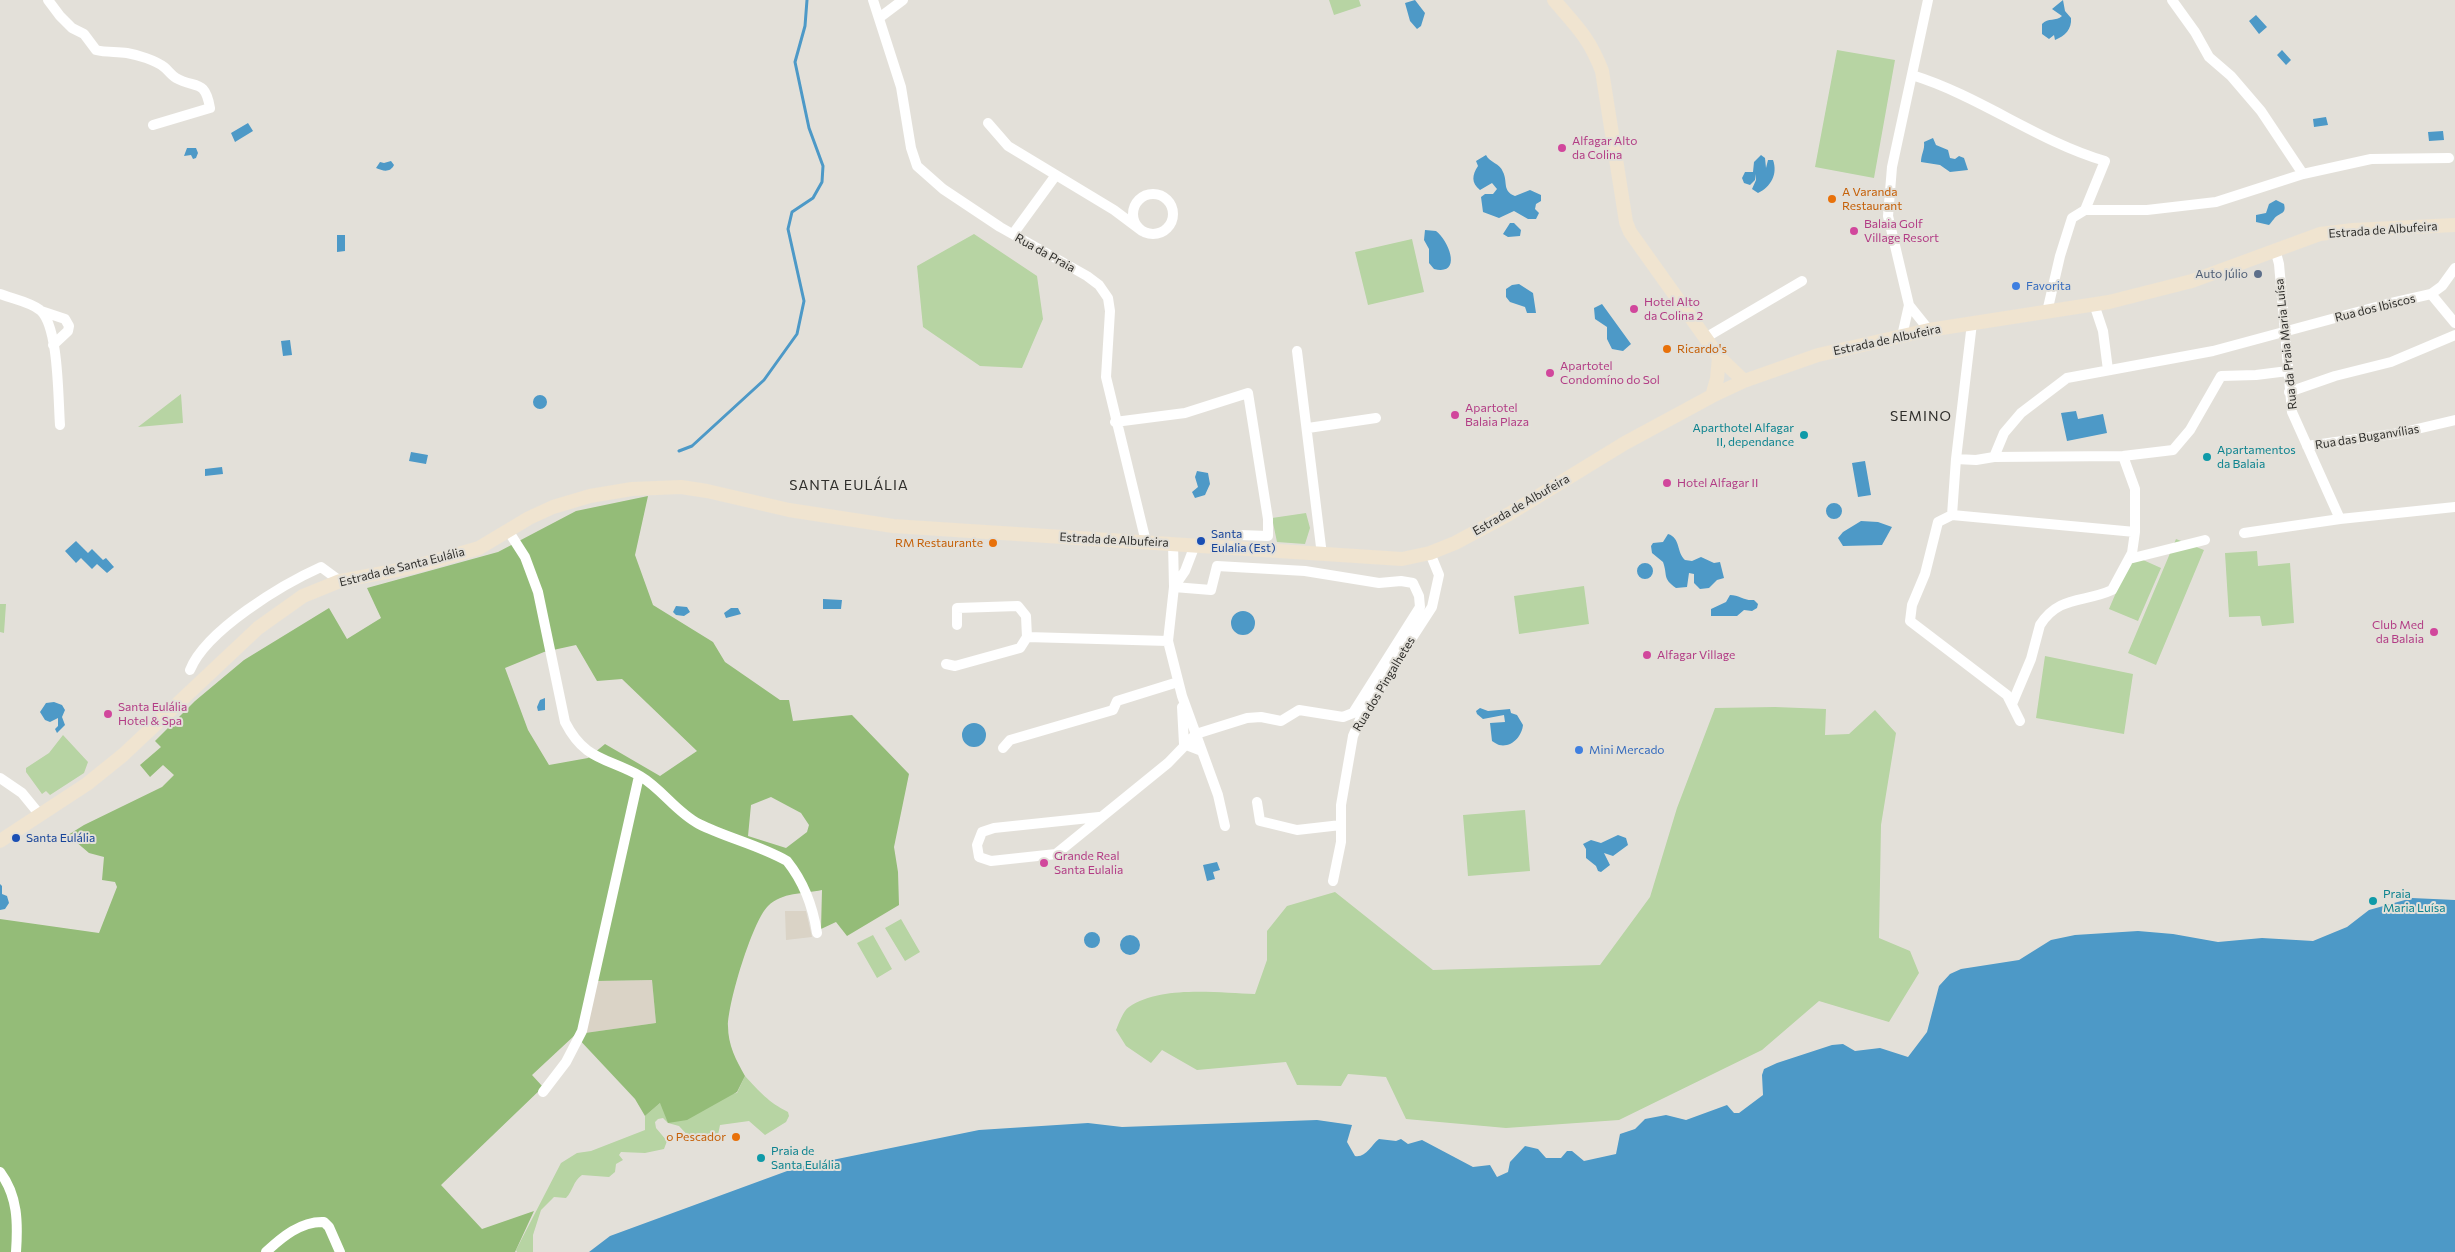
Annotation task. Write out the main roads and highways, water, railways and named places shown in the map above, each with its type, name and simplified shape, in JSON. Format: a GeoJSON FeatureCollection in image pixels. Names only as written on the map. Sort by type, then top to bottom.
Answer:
{"type":"FeatureCollection","features":[{"type":"Feature","properties":{"kind":"water"},"geometry":{"type":"Polygon","coordinates":[[[1415,0],[1425,13],[1421,26],[1417,29],[1410,21],[1405,3],[1415,0]]]}},
{"type":"Feature","properties":{"kind":"water"},"geometry":{"type":"Polygon","coordinates":[[[2063,0],[2065,11],[2071,18],[2070,26],[2062,36],[2055,40],[2054,35],[2049,39],[2042,34],[2042,24],[2062,16],[2052,9],[2063,0]]]}},
{"type":"Feature","properties":{"kind":"water"},"geometry":{"type":"Polygon","coordinates":[[[2256,15],[2267,27],[2259,34],[2249,21],[2256,15]]]}},
{"type":"Feature","properties":{"kind":"water"},"geometry":{"type":"Polygon","coordinates":[[[2282,50],[2291,60],[2286,65],[2277,55],[2282,50]]]}},
{"type":"Feature","properties":{"kind":"water"},"geometry":{"type":"Polygon","coordinates":[[[2326,117],[2328,125],[2314,127],[2313,119],[2326,117]]]}},
{"type":"Feature","properties":{"kind":"water"},"geometry":{"type":"Polygon","coordinates":[[[248,123],[253,131],[235,142],[231,133],[248,123]]]}},
{"type":"Feature","properties":{"kind":"water"},"geometry":{"type":"Polygon","coordinates":[[[2443,131],[2444,140],[2429,141],[2428,132],[2443,131]]]}},
{"type":"Feature","properties":{"kind":"water"},"geometry":{"type":"Polygon","coordinates":[[[1933,138],[1936,145],[1948,150],[1950,158],[1955,159],[1959,156],[1964,158],[1968,170],[1950,172],[1940,165],[1921,162],[1924,142],[1933,138]]]}},
{"type":"Feature","properties":{"kind":"water"},"geometry":{"type":"Polygon","coordinates":[[[187,148],[196,148],[198,153],[196,158],[193,159],[191,155],[184,156],[187,148]]]}},
{"type":"Feature","properties":{"kind":"water"},"geometry":{"type":"Polygon","coordinates":[[[1486,155],[1502,169],[1508,192],[1515,196],[1530,190],[1541,195],[1541,201],[1536,204],[1535,209],[1539,213],[1536,219],[1528,219],[1514,211],[1499,218],[1483,212],[1481,197],[1485,194],[1493,194],[1497,189],[1492,183],[1480,190],[1474,182],[1478,166],[1476,161],[1486,155]]]}},
{"type":"Feature","properties":{"kind":"water"},"geometry":{"type":"Polygon","coordinates":[[[1761,155],[1765,158],[1766,168],[1768,160],[1773,160],[1775,170],[1770,184],[1758,193],[1752,189],[1756,180],[1755,174],[1755,180],[1750,185],[1744,183],[1742,178],[1745,172],[1753,172],[1754,162],[1761,155]]]}},
{"type":"Feature","properties":{"kind":"water"},"geometry":{"type":"Polygon","coordinates":[[[391,161],[394,165],[388,170],[376,168],[380,162],[391,161]]]}},
{"type":"Feature","properties":{"kind":"water"},"geometry":{"type":"Polygon","coordinates":[[[2276,200],[2284,204],[2283,212],[2269,225],[2256,222],[2256,215],[2266,213],[2269,204],[2276,200]]]}},
{"type":"Feature","properties":{"kind":"water"},"geometry":{"type":"Polygon","coordinates":[[[1510,223],[1514,223],[1521,230],[1520,236],[1508,237],[1503,234],[1510,223]]]}},
{"type":"Feature","properties":{"kind":"water"},"geometry":{"type":"Polygon","coordinates":[[[1425,230],[1436,231],[1446,243],[1451,257],[1451,263],[1448,268],[1443,270],[1434,269],[1429,263],[1429,249],[1424,240],[1425,230]]]}},
{"type":"Feature","properties":{"kind":"water"},"geometry":{"type":"Polygon","coordinates":[[[337,235],[345,235],[345,251],[337,252],[337,235]]]}},
{"type":"Feature","properties":{"kind":"water"},"geometry":{"type":"Polygon","coordinates":[[[1519,284],[1533,293],[1536,313],[1527,313],[1525,307],[1510,302],[1506,297],[1506,289],[1512,285],[1519,284]]]}},
{"type":"Feature","properties":{"kind":"water"},"geometry":{"type":"Polygon","coordinates":[[[1602,304],[1631,344],[1623,351],[1612,349],[1607,339],[1607,327],[1595,319],[1594,308],[1602,304]]]}},
{"type":"Feature","properties":{"kind":"water"},"geometry":{"type":"Polygon","coordinates":[[[290,340],[292,355],[283,356],[281,341],[290,340]]]}},
{"type":"Feature","properties":{"kind":"water"},"geometry":{"type":"Polygon","coordinates":[[[540,395],[545,397],[547,402],[545,407],[540,409],[535,407],[533,402],[535,397],[540,395]]]}},
{"type":"Feature","properties":{"kind":"water"},"geometry":{"type":"Polygon","coordinates":[[[2076,411],[2078,419],[2103,414],[2107,433],[2067,441],[2061,413],[2076,411]]]}},
{"type":"Feature","properties":{"kind":"water"},"geometry":{"type":"Polygon","coordinates":[[[411,452],[428,455],[426,464],[409,461],[411,452]]]}},
{"type":"Feature","properties":{"kind":"water"},"geometry":{"type":"Polygon","coordinates":[[[1865,461],[1871,495],[1858,497],[1852,463],[1865,461]]]}},
{"type":"Feature","properties":{"kind":"water"},"geometry":{"type":"Polygon","coordinates":[[[222,467],[223,474],[205,476],[205,469],[222,467]]]}},
{"type":"Feature","properties":{"kind":"water"},"geometry":{"type":"Polygon","coordinates":[[[1197,471],[1208,473],[1210,484],[1205,495],[1195,498],[1192,492],[1198,487],[1195,477],[1197,471]]]}},
{"type":"Feature","properties":{"kind":"water"},"geometry":{"type":"Polygon","coordinates":[[[1834,503],[1842,511],[1834,519],[1826,511],[1834,503]]]}},
{"type":"Feature","properties":{"kind":"water"},"geometry":{"type":"Polygon","coordinates":[[[1861,521],[1878,522],[1892,527],[1882,545],[1843,546],[1838,538],[1843,532],[1861,521]]]}},
{"type":"Feature","properties":{"kind":"water"},"geometry":{"type":"Polygon","coordinates":[[[1668,534],[1677,542],[1680,553],[1685,560],[1692,561],[1701,557],[1714,563],[1720,562],[1724,578],[1717,580],[1709,588],[1700,589],[1694,583],[1694,574],[1689,573],[1687,587],[1676,588],[1672,585],[1667,579],[1663,562],[1652,553],[1651,546],[1653,543],[1663,542],[1668,534]]]}},
{"type":"Feature","properties":{"kind":"water"},"geometry":{"type":"Polygon","coordinates":[[[76,541],[88,553],[92,549],[103,560],[106,558],[114,567],[107,573],[97,564],[92,569],[81,558],[76,563],[65,551],[76,541]]]}},
{"type":"Feature","properties":{"kind":"water"},"geometry":{"type":"Polygon","coordinates":[[[1645,563],[1653,571],[1645,579],[1637,571],[1645,563]]]}},
{"type":"Feature","properties":{"kind":"water"},"geometry":{"type":"Polygon","coordinates":[[[1730,595],[1754,600],[1758,604],[1757,608],[1752,611],[1744,610],[1737,616],[1711,616],[1711,609],[1726,602],[1730,595]]]}},
{"type":"Feature","properties":{"kind":"water"},"geometry":{"type":"Polygon","coordinates":[[[823,599],[842,600],[841,609],[823,609],[823,599]]]}},
{"type":"Feature","properties":{"kind":"water"},"geometry":{"type":"Polygon","coordinates":[[[676,606],[687,607],[690,612],[684,616],[676,615],[673,612],[676,606]]]}},
{"type":"Feature","properties":{"kind":"water"},"geometry":{"type":"Polygon","coordinates":[[[731,608],[738,608],[741,614],[726,618],[724,613],[731,608]]]}},
{"type":"Feature","properties":{"kind":"water"},"geometry":{"type":"Polygon","coordinates":[[[1243,611],[1251,615],[1255,623],[1251,631],[1243,635],[1235,631],[1231,623],[1235,615],[1243,611]]]}},
{"type":"Feature","properties":{"kind":"water"},"geometry":{"type":"Polygon","coordinates":[[[545,698],[545,710],[538,711],[537,707],[540,700],[545,698]]]}},
{"type":"Feature","properties":{"kind":"water"},"geometry":{"type":"Polygon","coordinates":[[[54,702],[62,705],[65,710],[62,717],[65,725],[57,733],[55,729],[58,726],[58,718],[50,722],[45,720],[40,712],[46,703],[54,702]]]}},
{"type":"Feature","properties":{"kind":"water"},"geometry":{"type":"Polygon","coordinates":[[[1480,708],[1488,711],[1510,709],[1511,713],[1517,715],[1523,725],[1521,733],[1516,740],[1508,745],[1499,745],[1492,741],[1490,723],[1505,722],[1504,715],[1483,719],[1476,711],[1480,708]]]}},
{"type":"Feature","properties":{"kind":"water"},"geometry":{"type":"Polygon","coordinates":[[[974,723],[979,724],[985,730],[985,740],[979,746],[974,747],[969,746],[963,740],[962,735],[963,730],[969,724],[974,723]]]}},
{"type":"Feature","properties":{"kind":"water"},"geometry":{"type":"Polygon","coordinates":[[[1618,835],[1626,838],[1628,845],[1613,856],[1604,853],[1610,865],[1601,872],[1598,871],[1596,866],[1586,858],[1586,849],[1583,844],[1591,840],[1601,843],[1618,835]]]}},
{"type":"Feature","properties":{"kind":"water"},"geometry":{"type":"Polygon","coordinates":[[[1217,862],[1220,870],[1213,872],[1215,879],[1207,881],[1203,865],[1217,862]]]}},
{"type":"Feature","properties":{"kind":"water"},"geometry":{"type":"Polygon","coordinates":[[[0,884],[2,886],[2,894],[7,896],[9,903],[5,909],[0,910],[0,884]]]}},
{"type":"Feature","properties":{"kind":"water"},"geometry":{"type":"Polygon","coordinates":[[[2412,898],[2455,900],[2455,1252],[589,1252],[610,1236],[798,1167],[979,1130],[1088,1123],[1122,1127],[1317,1120],[1352,1125],[1347,1142],[1355,1156],[1365,1153],[1379,1139],[1396,1141],[1401,1139],[1408,1144],[1422,1140],[1473,1167],[1490,1165],[1497,1177],[1508,1172],[1510,1162],[1525,1146],[1538,1149],[1546,1158],[1561,1158],[1567,1151],[1572,1151],[1584,1161],[1616,1154],[1620,1134],[1635,1129],[1645,1119],[1666,1115],[1686,1120],[1727,1105],[1734,1113],[1739,1113],[1763,1095],[1762,1075],[1764,1069],[1832,1045],[1843,1044],[1855,1051],[1880,1048],[1908,1057],[1927,1032],[1939,986],[1950,974],[1961,969],[2019,960],[2051,940],[2075,935],[2138,931],[2173,934],[2218,942],[2262,938],[2313,941],[2347,927],[2369,910],[2412,898]]]}},
{"type":"Feature","properties":{"kind":"water"},"geometry":{"type":"Polygon","coordinates":[[[1089,932],[1095,932],[1100,937],[1098,946],[1089,948],[1084,943],[1084,937],[1089,932]]]}},
{"type":"Feature","properties":{"kind":"water"},"geometry":{"type":"Polygon","coordinates":[[[1126,935],[1134,935],[1140,941],[1140,949],[1134,955],[1126,955],[1120,949],[1120,941],[1126,935]]]}},
{"type":"Feature","properties":{"kind":"waterway"},"geometry":{"type":"LineString","coordinates":[[679,451],[692,446],[764,380],[797,334],[804,301],[788,229],[792,212],[813,198],[822,182],[823,166],[809,128],[795,62],[805,26],[807,0]]}},
{"type":"Feature","properties":{"kind":"place","name":"Alfagar Alto da Colina"},"geometry":{"type":"Point","coordinates":[1562,148]}},
{"type":"Feature","properties":{"kind":"place","name":"A Varanda Restaurant"},"geometry":{"type":"Point","coordinates":[1832,199]}},
{"type":"Feature","properties":{"kind":"place","name":"Balaia Golf Village Resort"},"geometry":{"type":"Point","coordinates":[1854,231]}},
{"type":"Feature","properties":{"kind":"place","name":"Auto Júlio"},"geometry":{"type":"Point","coordinates":[2258,274]}},
{"type":"Feature","properties":{"kind":"place","name":"Favorita"},"geometry":{"type":"Point","coordinates":[2016,286]}},
{"type":"Feature","properties":{"kind":"place","name":"Hotel Alto da Colina 2"},"geometry":{"type":"Point","coordinates":[1634,309]}},
{"type":"Feature","properties":{"kind":"place","name":"Ricardo's"},"geometry":{"type":"Point","coordinates":[1667,349]}},
{"type":"Feature","properties":{"kind":"place","name":"Apartotel Condomíno do Sol"},"geometry":{"type":"Point","coordinates":[1550,373]}},
{"type":"Feature","properties":{"kind":"place","name":"Apartotel Balaia Plaza"},"geometry":{"type":"Point","coordinates":[1455,415]}},
{"type":"Feature","properties":{"kind":"place","name":"Aparthotel Alfagar II, dependance"},"geometry":{"type":"Point","coordinates":[1804,435]}},
{"type":"Feature","properties":{"kind":"place","name":"Apartamentos da Balaia"},"geometry":{"type":"Point","coordinates":[2207,457]}},
{"type":"Feature","properties":{"kind":"place","name":"Hotel Alfagar II"},"geometry":{"type":"Point","coordinates":[1667,483]}},
{"type":"Feature","properties":{"kind":"place","name":"Santa Eulalia (Est)"},"geometry":{"type":"Point","coordinates":[1201,541]}},
{"type":"Feature","properties":{"kind":"place","name":"RM Restaurante"},"geometry":{"type":"Point","coordinates":[993,543]}},
{"type":"Feature","properties":{"kind":"place","name":"Club Med da Balaia"},"geometry":{"type":"Point","coordinates":[2434,632]}},
{"type":"Feature","properties":{"kind":"place","name":"Alfagar Village"},"geometry":{"type":"Point","coordinates":[1647,655]}},
{"type":"Feature","properties":{"kind":"place","name":"Santa Eulália Hotel & Spa"},"geometry":{"type":"Point","coordinates":[108,714]}},
{"type":"Feature","properties":{"kind":"place","name":"Mini Mercado"},"geometry":{"type":"Point","coordinates":[1579,750]}},
{"type":"Feature","properties":{"kind":"place","name":"Santa Eulália"},"geometry":{"type":"Point","coordinates":[16,838]}},
{"type":"Feature","properties":{"kind":"place","name":"Grande Real Santa Eulalia"},"geometry":{"type":"Point","coordinates":[1044,863]}},
{"type":"Feature","properties":{"kind":"place","name":"Praia Maria Luísa"},"geometry":{"type":"Point","coordinates":[2373,901]}},
{"type":"Feature","properties":{"kind":"place","name":"o Pescador"},"geometry":{"type":"Point","coordinates":[736,1137]}},
{"type":"Feature","properties":{"kind":"place","name":"Praia de Santa Eulália"},"geometry":{"type":"Point","coordinates":[761,1158]}},
{"type":"Feature","properties":{"kind":"district","name":"SEMINO"},"geometry":{"type":"Point","coordinates":[1921,416]}},
{"type":"Feature","properties":{"kind":"district","name":"SANTA EULÁLIA"},"geometry":{"type":"Point","coordinates":[849,485]}}]}
